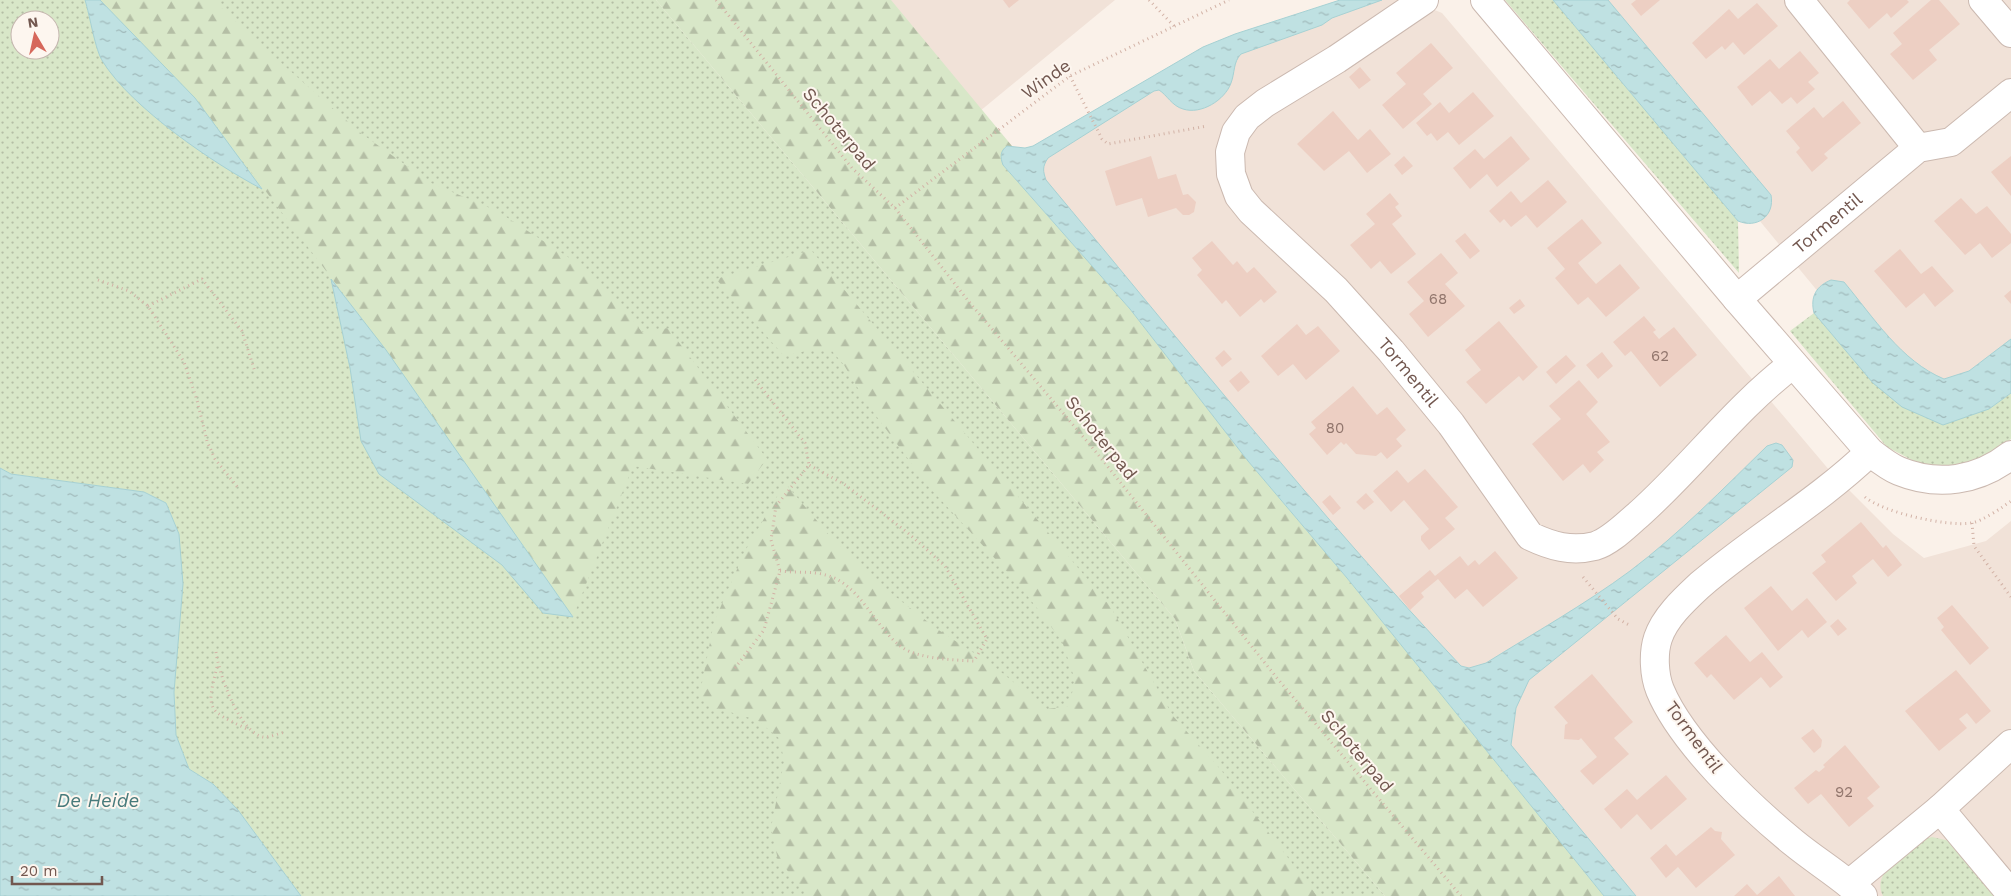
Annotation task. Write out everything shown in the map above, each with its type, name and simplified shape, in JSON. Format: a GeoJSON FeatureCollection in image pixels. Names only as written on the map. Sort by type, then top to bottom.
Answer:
{"type":"FeatureCollection","features":[{"type":"Feature","properties":{"kind":"street","name":"Tormentil"},"geometry":{"type":"LineString","coordinates":[[1424,0],[1337,60],[1265,103],[1247,117],[1236,132],[1230,152],[1231,174],[1239,196],[1251,211],[1336,290],[1391,351],[1451,424],[1530,536],[1550,546],[1572,549],[1597,545],[1621,529],[1657,498],[1765,386],[1793,364]]}},
{"type":"Feature","properties":{"kind":"street"},"geometry":{"type":"LineString","coordinates":[[1485,0],[1737,299],[1870,452],[1898,471],[1929,481],[1956,480],[1982,473],[2008,458]]}},
{"type":"Feature","properties":{"kind":"street"},"geometry":{"type":"LineString","coordinates":[[1799,0],[1918,148]]}},
{"type":"Feature","properties":{"kind":"street"},"geometry":{"type":"LineString","coordinates":[[1983,0],[2011,33]]}},
{"type":"Feature","properties":{"kind":"street","name":"Tormentil"},"geometry":{"type":"LineString","coordinates":[[1737,299],[1918,148],[1951,142],[2011,93]]}},
{"type":"Feature","properties":{"kind":"street","name":"Tormentil"},"geometry":{"type":"LineString","coordinates":[[1870,452],[1844,478],[1740,553],[1681,603],[1665,624],[1658,638],[1655,670],[1660,690],[1694,743],[1722,776],[1758,812],[1786,836],[1856,890],[2011,744]]}},
{"type":"Feature","properties":{"kind":"street"},"geometry":{"type":"LineString","coordinates":[[1940,810],[2011,894]]}},
{"type":"Feature","properties":{"kind":"path","name":"Schoterpad"},"geometry":{"type":"LineString","coordinates":[[716,0],[852,168],[895,208],[970,303],[1096,452],[1276,678],[1461,896]]}},
{"type":"Feature","properties":{"kind":"path"},"geometry":{"type":"LineString","coordinates":[[1149,0],[1174,26]]}},
{"type":"Feature","properties":{"kind":"path","name":"Winde"},"geometry":{"type":"LineString","coordinates":[[895,208],[1070,76],[1230,0]]}},
{"type":"Feature","properties":{"kind":"path"},"geometry":{"type":"LineString","coordinates":[[1070,76],[1102,139],[1108,144],[1203,125],[1236,132]]}},
{"type":"Feature","properties":{"kind":"path"},"geometry":{"type":"LineString","coordinates":[[148,306],[202,279],[242,331],[255,372]]}},
{"type":"Feature","properties":{"kind":"path"},"geometry":{"type":"LineString","coordinates":[[98,280],[129,291],[148,306],[184,362],[197,400],[207,440],[215,459],[239,489]]}},
{"type":"Feature","properties":{"kind":"path"},"geometry":{"type":"LineString","coordinates":[[735,668],[764,630],[780,571],[771,540],[776,506],[809,465],[805,443],[753,377]]}},
{"type":"Feature","properties":{"kind":"path"},"geometry":{"type":"LineString","coordinates":[[780,571],[828,575],[857,593],[870,614],[903,648],[938,659],[974,661],[987,639],[945,566],[908,533],[844,484],[809,465]]}},
{"type":"Feature","properties":{"kind":"path"},"geometry":{"type":"LineString","coordinates":[[1972,523],[1974,546],[2011,597]]}},
{"type":"Feature","properties":{"kind":"path"},"geometry":{"type":"LineString","coordinates":[[1593,590],[1618,619]]}},
{"type":"Feature","properties":{"kind":"path"},"geometry":{"type":"LineString","coordinates":[[216,652],[218,666],[228,691],[248,730]]}},
{"type":"Feature","properties":{"kind":"path"},"geometry":{"type":"LineString","coordinates":[[218,666],[210,702],[216,714],[264,737],[286,732]]}},
{"type":"Feature","properties":{"kind":"shaded area"},"geometry":{"type":"Polygon","coordinates":[[[878,0],[1115,0],[974,116],[878,0]]]}},
{"type":"Feature","properties":{"kind":"shaded area"},"geometry":{"type":"Polygon","coordinates":[[[1365,0],[1410,0],[1442,13],[1830,471],[1893,534],[1924,558],[1986,541],[2011,521],[2011,896],[1622,896],[1019,164],[1165,80],[1365,0]]]}},
{"type":"Feature","properties":{"kind":"shaded area"},"geometry":{"type":"Polygon","coordinates":[[[1578,0],[2011,0],[2011,376],[1903,395],[1578,0]]]}},
{"type":"Feature","properties":{"kind":"green space"},"geometry":{"type":"Polygon","coordinates":[[[0,0],[656,0],[1175,619],[1194,671],[1385,896],[301,896],[238,810],[213,784],[189,769],[176,735],[174,692],[179,535],[166,503],[144,492],[11,474],[0,468],[0,0]]]}},
{"type":"Feature","properties":{"kind":"green space"},"geometry":{"type":"Polygon","coordinates":[[[100,0],[213,0],[263,47],[362,134],[431,183],[497,211],[588,270],[622,306],[642,332],[668,328],[767,459],[748,484],[633,466],[573,617],[386,350],[195,98],[100,0]]]}},
{"type":"Feature","properties":{"kind":"green space"},"geometry":{"type":"Polygon","coordinates":[[[656,0],[891,0],[1012,146],[1007,146],[1003,165],[1130,309],[1248,461],[1347,578],[1604,896],[1385,896],[1194,671],[1175,619],[656,0]]]}},
{"type":"Feature","properties":{"kind":"green space"},"geometry":{"type":"Polygon","coordinates":[[[1505,0],[1553,0],[1738,221],[1739,273],[1505,0]]]}},
{"type":"Feature","properties":{"kind":"green space"},"geometry":{"type":"Polygon","coordinates":[[[811,250],[1110,606],[1173,716],[1221,770],[1317,896],[810,896],[778,860],[771,828],[784,762],[780,739],[757,720],[706,705],[700,693],[714,622],[745,551],[785,483],[829,535],[874,580],[937,629],[991,664],[1047,709],[1069,706],[1075,680],[1062,641],[1020,586],[929,487],[868,405],[844,365],[832,351],[814,349],[784,356],[716,279],[811,250]]]}},
{"type":"Feature","properties":{"kind":"green space"},"geometry":{"type":"Polygon","coordinates":[[[1814,313],[1873,383],[1989,409],[2011,393],[2011,439],[1993,453],[1960,469],[1929,469],[1887,447],[1790,331],[1814,313]]]}},
{"type":"Feature","properties":{"kind":"green space"},"geometry":{"type":"Polygon","coordinates":[[[1932,837],[1950,841],[1999,896],[1883,896],[1880,887],[1886,870],[1901,856],[1925,839],[1932,837]]]}},
{"type":"Feature","properties":{"kind":"water"},"geometry":{"type":"Polygon","coordinates":[[[85,0],[100,0],[195,98],[262,189],[221,165],[175,133],[153,116],[116,80],[100,57],[85,0]]]}},
{"type":"Feature","properties":{"kind":"water"},"geometry":{"type":"Polygon","coordinates":[[[1340,0],[1382,0],[1332,18],[1322,25],[1241,54],[1238,57],[1232,79],[1224,95],[1205,108],[1197,110],[1183,109],[1159,90],[1154,91],[1048,158],[1044,174],[1046,180],[1302,488],[1407,608],[1461,666],[1469,668],[1486,663],[1613,583],[1648,557],[1683,527],[1767,446],[1776,443],[1782,445],[1793,460],[1792,467],[1529,680],[1516,708],[1511,745],[1636,896],[1604,896],[1347,578],[1248,461],[1130,309],[1002,162],[1002,152],[1007,146],[1025,148],[1033,146],[1203,47],[1235,34],[1340,0]]]}},
{"type":"Feature","properties":{"kind":"water"},"geometry":{"type":"Polygon","coordinates":[[[1553,0],[1608,0],[1771,195],[1770,209],[1763,219],[1752,223],[1738,221],[1553,0]]]}},
{"type":"Feature","properties":{"kind":"water"},"geometry":{"type":"Polygon","coordinates":[[[331,279],[386,350],[573,617],[543,613],[502,565],[379,474],[361,441],[350,368],[331,279]]]}},
{"type":"Feature","properties":{"kind":"water"},"geometry":{"type":"Polygon","coordinates":[[[1831,280],[1844,282],[1877,324],[1901,350],[1914,361],[1944,379],[1969,371],[2011,339],[2011,393],[1989,409],[1943,425],[1902,407],[1873,383],[1814,313],[1813,302],[1815,293],[1821,285],[1831,280]]]}},
{"type":"Feature","properties":{"kind":"water","name":"De Heide"},"geometry":{"type":"Polygon","coordinates":[[[0,468],[11,474],[144,492],[166,503],[179,534],[183,584],[174,692],[176,735],[189,769],[213,784],[238,810],[301,896],[0,896],[0,468]]]}},
{"type":"Feature","properties":{"kind":"building"},"geometry":{"type":"Polygon","coordinates":[[[1003,0],[1019,0],[1009,8],[1003,0]]]}},
{"type":"Feature","properties":{"kind":"building"},"geometry":{"type":"Polygon","coordinates":[[[1636,0],[1660,0],[1641,16],[1631,4],[1636,0]]]}},
{"type":"Feature","properties":{"kind":"building"},"geometry":{"type":"Polygon","coordinates":[[[1850,0],[1907,0],[1909,2],[1891,18],[1887,13],[1869,29],[1847,3],[1850,0]]]}},
{"type":"Feature","properties":{"kind":"building"},"geometry":{"type":"Polygon","coordinates":[[[1931,0],[1939,0],[1960,24],[1929,50],[1937,60],[1913,80],[1890,54],[1902,44],[1893,33],[1931,0]]]}},
{"type":"Feature","properties":{"kind":"building"},"geometry":{"type":"Polygon","coordinates":[[[1757,3],[1778,26],[1744,55],[1733,42],[1725,50],[1722,46],[1706,59],[1692,43],[1729,9],[1738,19],[1757,3]]]}},
{"type":"Feature","properties":{"kind":"building"},"geometry":{"type":"Polygon","coordinates":[[[1431,43],[1453,68],[1423,94],[1432,104],[1403,129],[1382,105],[1406,84],[1396,73],[1431,43]]]}},
{"type":"Feature","properties":{"kind":"building"},"geometry":{"type":"Polygon","coordinates":[[[1800,51],[1819,73],[1808,82],[1815,89],[1797,104],[1791,97],[1782,104],[1770,91],[1752,106],[1737,87],[1770,59],[1779,69],[1800,51]]]}},
{"type":"Feature","properties":{"kind":"building"},"geometry":{"type":"Polygon","coordinates":[[[1360,67],[1371,80],[1359,89],[1349,77],[1360,67]]]}},
{"type":"Feature","properties":{"kind":"building"},"geometry":{"type":"Polygon","coordinates":[[[1473,92],[1494,116],[1459,145],[1448,132],[1437,141],[1431,133],[1427,136],[1416,123],[1440,102],[1449,113],[1473,92]]]}},
{"type":"Feature","properties":{"kind":"building"},"geometry":{"type":"Polygon","coordinates":[[[1843,101],[1861,123],[1824,154],[1828,158],[1812,172],[1796,152],[1800,148],[1786,131],[1814,107],[1823,118],[1843,101]]]}},
{"type":"Feature","properties":{"kind":"building"},"geometry":{"type":"Polygon","coordinates":[[[1333,111],[1358,140],[1370,129],[1391,154],[1367,173],[1349,151],[1324,171],[1297,144],[1333,111]]]}},
{"type":"Feature","properties":{"kind":"building"},"geometry":{"type":"Polygon","coordinates":[[[1511,136],[1530,159],[1497,187],[1487,174],[1470,189],[1453,168],[1475,149],[1484,159],[1511,136]]]}},
{"type":"Feature","properties":{"kind":"building"},"geometry":{"type":"Polygon","coordinates":[[[1151,156],[1158,179],[1176,174],[1183,195],[1188,194],[1196,202],[1194,212],[1189,215],[1183,215],[1176,208],[1148,217],[1142,198],[1116,206],[1105,171],[1151,156]]]}},
{"type":"Feature","properties":{"kind":"building"},"geometry":{"type":"Polygon","coordinates":[[[1404,156],[1413,166],[1402,175],[1394,165],[1404,156]]]}},
{"type":"Feature","properties":{"kind":"building"},"geometry":{"type":"Polygon","coordinates":[[[2011,156],[2011,196],[1991,172],[2011,156]]]}},
{"type":"Feature","properties":{"kind":"building"},"geometry":{"type":"Polygon","coordinates":[[[1548,180],[1567,202],[1537,228],[1526,215],[1511,227],[1504,219],[1500,223],[1489,211],[1511,191],[1521,203],[1548,180]]]}},
{"type":"Feature","properties":{"kind":"building"},"geometry":{"type":"Polygon","coordinates":[[[1390,193],[1399,204],[1395,207],[1402,216],[1392,224],[1416,254],[1391,274],[1380,261],[1371,269],[1350,245],[1375,224],[1366,214],[1390,193]]]}},
{"type":"Feature","properties":{"kind":"building"},"geometry":{"type":"Polygon","coordinates":[[[1961,198],[1976,214],[1987,206],[2011,234],[2011,243],[1992,258],[1980,243],[1965,255],[1934,221],[1961,198]]]}},
{"type":"Feature","properties":{"kind":"building"},"geometry":{"type":"Polygon","coordinates":[[[1582,219],[1602,243],[1578,263],[1587,274],[1596,284],[1620,264],[1640,288],[1606,317],[1588,297],[1578,305],[1555,278],[1565,269],[1547,248],[1582,219]]]}},
{"type":"Feature","properties":{"kind":"building"},"geometry":{"type":"Polygon","coordinates":[[[1465,233],[1480,251],[1470,259],[1455,241],[1465,233]]]}},
{"type":"Feature","properties":{"kind":"building"},"geometry":{"type":"Polygon","coordinates":[[[1212,241],[1233,265],[1237,261],[1247,273],[1254,267],[1277,292],[1264,303],[1261,299],[1240,317],[1226,300],[1222,304],[1197,275],[1202,270],[1192,258],[1212,241]]]}},
{"type":"Feature","properties":{"kind":"building"},"geometry":{"type":"Polygon","coordinates":[[[1900,249],[1921,274],[1932,266],[1954,291],[1935,307],[1924,293],[1906,308],[1874,271],[1900,249]]]}},
{"type":"Feature","properties":{"kind":"building"},"geometry":{"type":"Polygon","coordinates":[[[1441,253],[1458,273],[1445,284],[1465,306],[1428,337],[1409,314],[1424,301],[1407,282],[1441,253]]]}},
{"type":"Feature","properties":{"kind":"building"},"geometry":{"type":"Polygon","coordinates":[[[2011,290],[2011,304],[2004,296],[2011,290]]]}},
{"type":"Feature","properties":{"kind":"building"},"geometry":{"type":"Polygon","coordinates":[[[1520,299],[1525,306],[1514,314],[1509,308],[1520,299]]]}},
{"type":"Feature","properties":{"kind":"building"},"geometry":{"type":"Polygon","coordinates":[[[1644,316],[1656,330],[1653,332],[1659,339],[1674,327],[1697,355],[1660,387],[1631,351],[1625,356],[1613,342],[1644,316]]]}},
{"type":"Feature","properties":{"kind":"building"},"geometry":{"type":"Polygon","coordinates":[[[1499,321],[1538,367],[1523,381],[1519,376],[1486,404],[1466,382],[1481,370],[1465,350],[1499,321]]]}},
{"type":"Feature","properties":{"kind":"building"},"geometry":{"type":"Polygon","coordinates":[[[1297,324],[1306,335],[1318,326],[1340,351],[1306,380],[1293,364],[1278,376],[1261,356],[1297,324]]]}},
{"type":"Feature","properties":{"kind":"building"},"geometry":{"type":"Polygon","coordinates":[[[1224,350],[1232,359],[1222,367],[1215,358],[1224,350]]]}},
{"type":"Feature","properties":{"kind":"building"},"geometry":{"type":"Polygon","coordinates":[[[1602,352],[1613,366],[1598,379],[1586,365],[1602,352]]]}},
{"type":"Feature","properties":{"kind":"building"},"geometry":{"type":"Polygon","coordinates":[[[1566,355],[1576,366],[1556,384],[1546,372],[1566,355]]]}},
{"type":"Feature","properties":{"kind":"building"},"geometry":{"type":"Polygon","coordinates":[[[1241,371],[1250,382],[1238,392],[1229,381],[1241,371]]]}},
{"type":"Feature","properties":{"kind":"building"},"geometry":{"type":"Polygon","coordinates":[[[1579,380],[1598,402],[1586,414],[1610,442],[1597,452],[1604,460],[1590,473],[1583,464],[1563,481],[1532,444],[1561,419],[1549,406],[1579,380]]]}},
{"type":"Feature","properties":{"kind":"building"},"geometry":{"type":"Polygon","coordinates":[[[1353,386],[1377,415],[1387,407],[1406,430],[1396,439],[1402,446],[1387,459],[1381,452],[1376,456],[1356,454],[1346,443],[1344,445],[1341,442],[1327,455],[1309,434],[1316,428],[1311,422],[1353,386]]]}},
{"type":"Feature","properties":{"kind":"building"},"geometry":{"type":"Polygon","coordinates":[[[1425,469],[1458,507],[1445,518],[1455,529],[1429,550],[1421,540],[1421,536],[1429,529],[1404,500],[1391,512],[1373,491],[1397,470],[1408,483],[1425,469]]]}},
{"type":"Feature","properties":{"kind":"building"},"geometry":{"type":"Polygon","coordinates":[[[1366,493],[1374,502],[1364,510],[1356,502],[1366,493]]]}},
{"type":"Feature","properties":{"kind":"building"},"geometry":{"type":"Polygon","coordinates":[[[1330,495],[1341,508],[1333,515],[1322,502],[1330,495]]]}},
{"type":"Feature","properties":{"kind":"building"},"geometry":{"type":"Polygon","coordinates":[[[1861,522],[1883,548],[1886,545],[1902,565],[1888,577],[1873,559],[1852,576],[1857,583],[1836,601],[1812,573],[1826,562],[1821,555],[1861,522]]]}},
{"type":"Feature","properties":{"kind":"building"},"geometry":{"type":"Polygon","coordinates":[[[1495,551],[1518,578],[1483,607],[1467,589],[1455,599],[1438,579],[1421,593],[1424,597],[1410,610],[1399,596],[1430,570],[1435,576],[1460,556],[1468,566],[1475,560],[1479,565],[1495,551]]]}},
{"type":"Feature","properties":{"kind":"building"},"geometry":{"type":"Polygon","coordinates":[[[1771,586],[1792,611],[1807,598],[1827,622],[1808,638],[1802,630],[1778,651],[1744,608],[1771,586]]]}},
{"type":"Feature","properties":{"kind":"building"},"geometry":{"type":"Polygon","coordinates":[[[1952,605],[1989,648],[1970,665],[1941,630],[1944,627],[1937,618],[1952,605]]]}},
{"type":"Feature","properties":{"kind":"building"},"geometry":{"type":"Polygon","coordinates":[[[1838,619],[1847,629],[1838,636],[1830,626],[1838,619]]]}},
{"type":"Feature","properties":{"kind":"building"},"geometry":{"type":"Polygon","coordinates":[[[1726,635],[1750,662],[1762,652],[1783,677],[1770,688],[1761,677],[1734,700],[1711,674],[1707,678],[1694,663],[1726,635]]]}},
{"type":"Feature","properties":{"kind":"building"},"geometry":{"type":"Polygon","coordinates":[[[1956,670],[1991,711],[1976,724],[1967,713],[1959,719],[1967,728],[1939,751],[1905,711],[1956,670]]]}},
{"type":"Feature","properties":{"kind":"building"},"geometry":{"type":"Polygon","coordinates":[[[1592,674],[1633,722],[1614,738],[1629,754],[1593,785],[1580,771],[1597,757],[1581,738],[1579,740],[1564,739],[1565,725],[1568,723],[1554,707],[1592,674]]]}},
{"type":"Feature","properties":{"kind":"building"},"geometry":{"type":"Polygon","coordinates":[[[1813,729],[1822,740],[1821,747],[1814,753],[1801,738],[1813,729]]]}},
{"type":"Feature","properties":{"kind":"building"},"geometry":{"type":"Polygon","coordinates":[[[1845,745],[1880,787],[1867,798],[1874,806],[1849,827],[1821,794],[1808,804],[1794,788],[1816,770],[1819,772],[1825,767],[1823,765],[1845,745]]]}},
{"type":"Feature","properties":{"kind":"building"},"geometry":{"type":"Polygon","coordinates":[[[1666,775],[1687,799],[1651,830],[1637,814],[1621,829],[1604,809],[1627,789],[1637,800],[1666,775]]]}},
{"type":"Feature","properties":{"kind":"building"},"geometry":{"type":"Polygon","coordinates":[[[1711,827],[1715,831],[1722,832],[1721,839],[1735,855],[1696,888],[1678,867],[1666,878],[1650,858],[1666,844],[1676,856],[1711,827]]]}},
{"type":"Feature","properties":{"kind":"building"},"geometry":{"type":"Polygon","coordinates":[[[1779,876],[1795,896],[1734,896],[1747,884],[1757,895],[1779,876]]]}}]}
